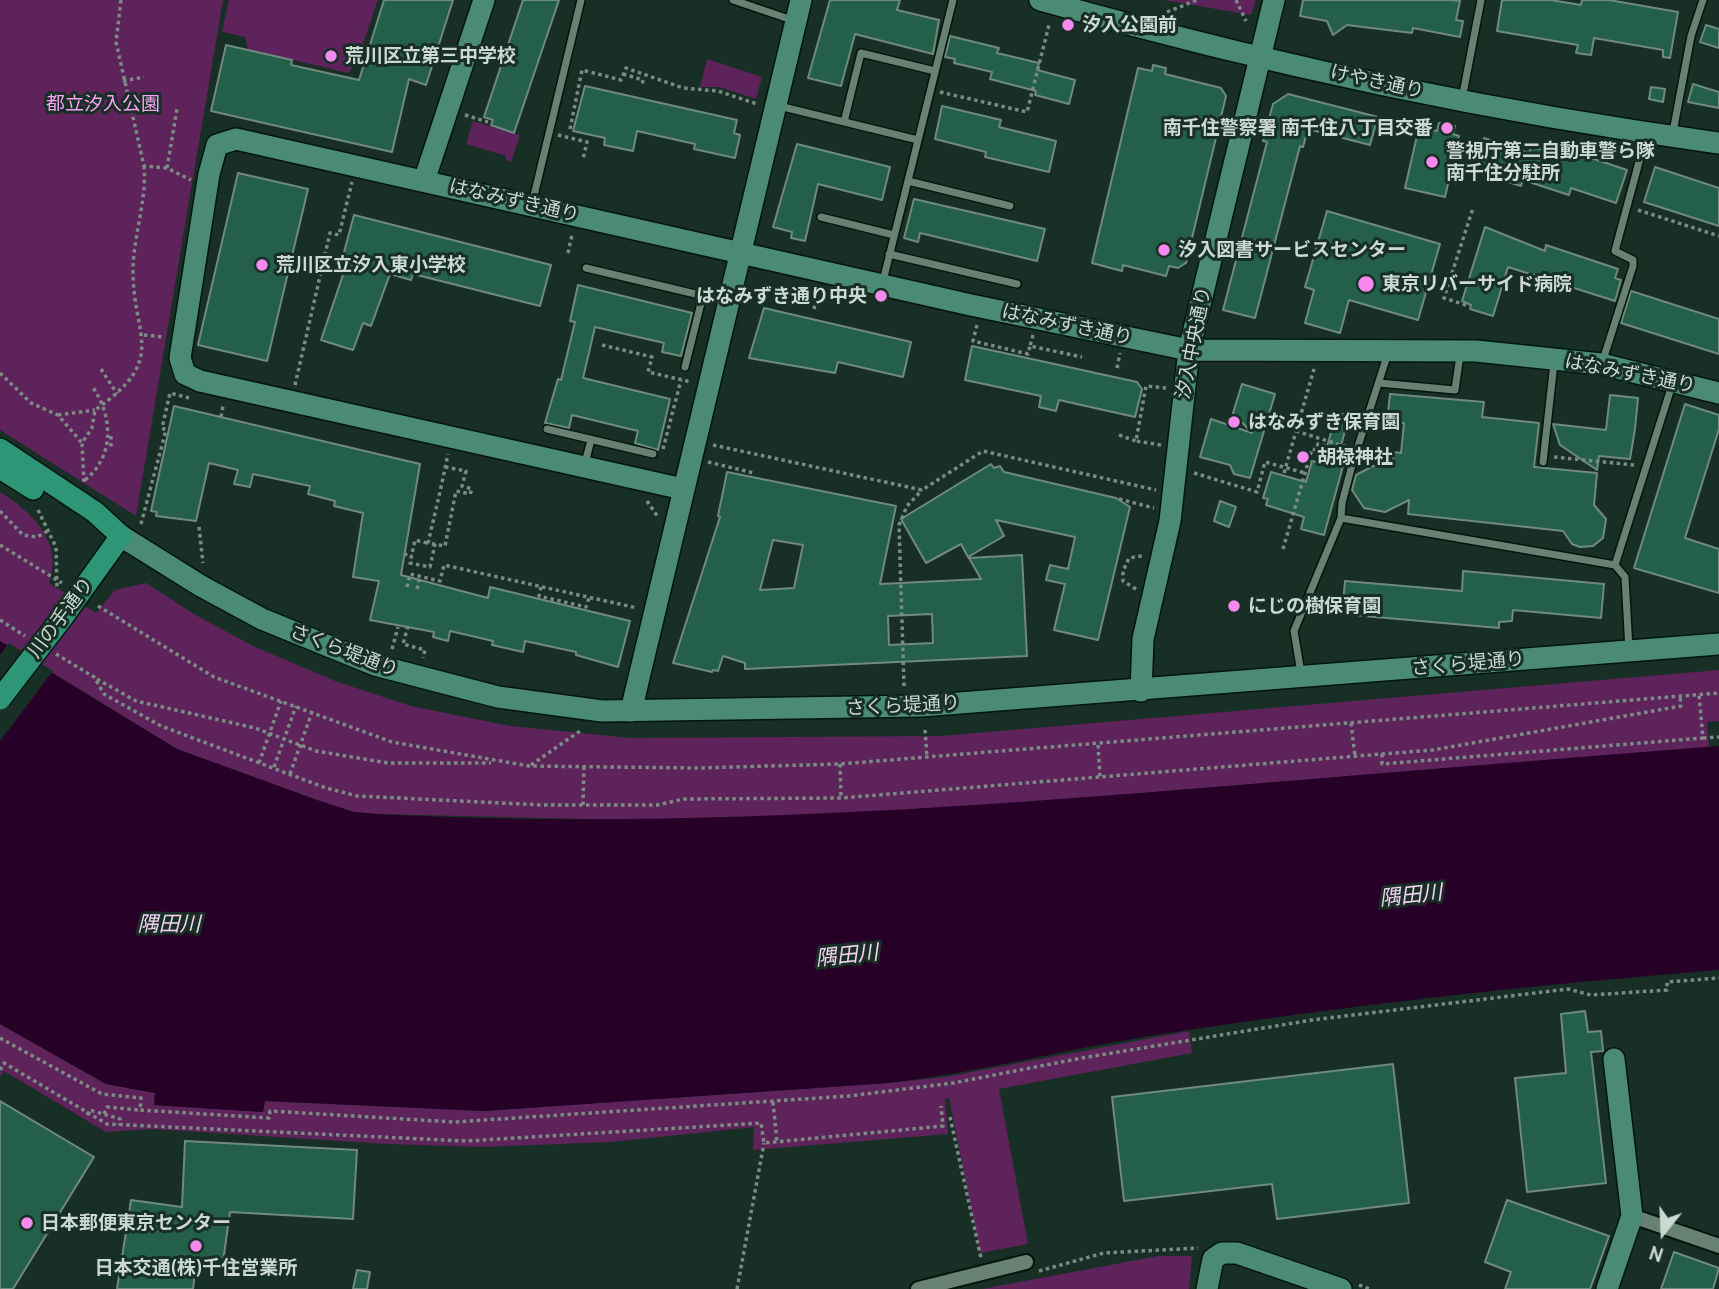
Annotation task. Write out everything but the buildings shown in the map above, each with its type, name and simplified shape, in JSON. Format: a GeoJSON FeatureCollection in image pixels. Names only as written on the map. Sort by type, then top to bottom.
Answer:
{"type":"FeatureCollection","features":[{"type":"Feature","properties":{"kind":"main road"},"geometry":{"type":"LineString","coordinates":[[0,449],[95,512],[121,536]]}},
{"type":"Feature","properties":{"kind":"main road"},"geometry":{"type":"LineString","coordinates":[[0,468],[88,524],[121,536]]}},
{"type":"Feature","properties":{"kind":"main road","name":"川の手通り"},"geometry":{"type":"LineString","coordinates":[[0,699],[121,536]]}},
{"type":"Feature","properties":{"kind":"street"},"geometry":{"type":"LineString","coordinates":[[424,181],[484,0]]}},
{"type":"Feature","properties":{"kind":"street"},"geometry":{"type":"LineString","coordinates":[[631,711],[741,253],[769,105],[801,0]]}},
{"type":"Feature","properties":{"kind":"street","name":"けやき通り"},"geometry":{"type":"LineString","coordinates":[[1040,0],[1261,56],[1462,101],[1719,143]]}},
{"type":"Feature","properties":{"kind":"street","name":"汐入中央通り"},"geometry":{"type":"LineString","coordinates":[[1141,691],[1143,639],[1170,522],[1189,350],[1274,0]]}},
{"type":"Feature","properties":{"kind":"street","name":"はなみずき通り"},"geometry":{"type":"LineString","coordinates":[[584,467],[189,377],[183,370],[180,358],[209,174],[215,150],[221,142],[236,139],[882,285],[1189,350],[1461,351],[1601,364],[1719,393]]}},
{"type":"Feature","properties":{"kind":"street"},"geometry":{"type":"LineString","coordinates":[[584,467],[683,489]]}},
{"type":"Feature","properties":{"kind":"street","name":"さくら堤通り"},"geometry":{"type":"LineString","coordinates":[[121,536],[201,586],[262,619],[375,665],[518,700],[602,711],[921,706],[1719,644]]}},
{"type":"Feature","properties":{"kind":"street"},"geometry":{"type":"LineString","coordinates":[[1607,1289],[1632,1216],[1614,1059]]}},
{"type":"Feature","properties":{"kind":"street"},"geometry":{"type":"LineString","coordinates":[[1632,1216],[1719,1246]]}},
{"type":"Feature","properties":{"kind":"street"},"geometry":{"type":"LineString","coordinates":[[1207,1289],[1213,1259],[1222,1253],[1237,1253],[1341,1289]]}},
{"type":"Feature","properties":{"kind":"street"},"geometry":{"type":"LineString","coordinates":[[918,1289],[1032,1267]]}},
{"type":"Feature","properties":{"kind":"lane"},"geometry":{"type":"LineString","coordinates":[[532,205],[581,0]]}},
{"type":"Feature","properties":{"kind":"lane"},"geometry":{"type":"LineString","coordinates":[[733,0],[796,22]]}},
{"type":"Feature","properties":{"kind":"lane"},"geometry":{"type":"LineString","coordinates":[[882,285],[953,0]]}},
{"type":"Feature","properties":{"kind":"lane"},"geometry":{"type":"LineString","coordinates":[[1462,101],[1481,0]]}},
{"type":"Feature","properties":{"kind":"lane"},"geometry":{"type":"LineString","coordinates":[[1672,136],[1691,36],[1703,0]]}},
{"type":"Feature","properties":{"kind":"lane"},"geometry":{"type":"LineString","coordinates":[[844,122],[861,53],[935,71]]}},
{"type":"Feature","properties":{"kind":"lane"},"geometry":{"type":"LineString","coordinates":[[769,105],[918,140]]}},
{"type":"Feature","properties":{"kind":"lane"},"geometry":{"type":"LineString","coordinates":[[1601,364],[1633,266],[1633,260],[1615,251],[1647,133]]}},
{"type":"Feature","properties":{"kind":"lane"},"geometry":{"type":"LineString","coordinates":[[908,181],[1010,206]]}},
{"type":"Feature","properties":{"kind":"lane"},"geometry":{"type":"LineString","coordinates":[[821,217],[894,236]]}},
{"type":"Feature","properties":{"kind":"lane"},"geometry":{"type":"LineString","coordinates":[[889,254],[1017,284]]}},
{"type":"Feature","properties":{"kind":"lane"},"geometry":{"type":"LineString","coordinates":[[586,268],[729,302]]}},
{"type":"Feature","properties":{"kind":"lane"},"geometry":{"type":"LineString","coordinates":[[685,367],[703,295]]}},
{"type":"Feature","properties":{"kind":"lane"},"geometry":{"type":"LineString","coordinates":[[1302,678],[1294,631],[1341,518],[1349,478],[1389,350]]}},
{"type":"Feature","properties":{"kind":"lane"},"geometry":{"type":"LineString","coordinates":[[1379,383],[1455,390],[1461,351]]}},
{"type":"Feature","properties":{"kind":"lane"},"geometry":{"type":"LineString","coordinates":[[1543,459],[1555,359]]}},
{"type":"Feature","properties":{"kind":"lane"},"geometry":{"type":"LineString","coordinates":[[1615,565],[1673,380]]}},
{"type":"Feature","properties":{"kind":"lane"},"geometry":{"type":"LineString","coordinates":[[547,429],[653,454]]}},
{"type":"Feature","properties":{"kind":"lane"},"geometry":{"type":"LineString","coordinates":[[584,467],[591,440]]}},
{"type":"Feature","properties":{"kind":"lane"},"geometry":{"type":"LineString","coordinates":[[1341,518],[1615,565],[1625,577],[1629,651]]}},
{"type":"Feature","properties":{"kind":"path"},"geometry":{"type":"LineString","coordinates":[[58,415],[95,410],[117,394],[131,377],[139,360],[144,335],[133,268],[144,166],[116,42],[121,0]]}},
{"type":"Feature","properties":{"kind":"path"},"geometry":{"type":"LineString","coordinates":[[1167,12],[1197,0]]}},
{"type":"Feature","properties":{"kind":"path"},"geometry":{"type":"LineString","coordinates":[[1236,0],[1246,21]]}},
{"type":"Feature","properties":{"kind":"path"},"geometry":{"type":"LineString","coordinates":[[940,92],[1027,112],[1049,25]]}},
{"type":"Feature","properties":{"kind":"path"},"geometry":{"type":"LineString","coordinates":[[570,129],[582,70],[621,80],[626,68],[683,88],[718,90],[769,105]]}},
{"type":"Feature","properties":{"kind":"path"},"geometry":{"type":"LineString","coordinates":[[623,74],[643,80],[642,88]]}},
{"type":"Feature","properties":{"kind":"path"},"geometry":{"type":"LineString","coordinates":[[123,80],[144,77]]}},
{"type":"Feature","properties":{"kind":"path"},"geometry":{"type":"LineString","coordinates":[[167,168],[177,109]]}},
{"type":"Feature","properties":{"kind":"path"},"geometry":{"type":"LineString","coordinates":[[463,114],[488,122]]}},
{"type":"Feature","properties":{"kind":"path"},"geometry":{"type":"LineString","coordinates":[[549,133],[587,142],[583,159]]}},
{"type":"Feature","properties":{"kind":"path"},"geometry":{"type":"LineString","coordinates":[[144,166],[167,168],[196,180]]}},
{"type":"Feature","properties":{"kind":"path"},"geometry":{"type":"LineString","coordinates":[[295,387],[330,233],[339,235],[353,180]]}},
{"type":"Feature","properties":{"kind":"path"},"geometry":{"type":"LineString","coordinates":[[1636,204],[1636,209],[1719,236]]}},
{"type":"Feature","properties":{"kind":"path"},"geometry":{"type":"LineString","coordinates":[[1466,305],[1444,298],[1473,208]]}},
{"type":"Feature","properties":{"kind":"path"},"geometry":{"type":"LineString","coordinates":[[568,253],[572,234]]}},
{"type":"Feature","properties":{"kind":"path"},"geometry":{"type":"LineString","coordinates":[[814,309],[820,285]]}},
{"type":"Feature","properties":{"kind":"path"},"geometry":{"type":"LineString","coordinates":[[978,320],[973,341],[1028,354],[1034,331]]}},
{"type":"Feature","properties":{"kind":"path"},"geometry":{"type":"LineString","coordinates":[[144,335],[170,339]]}},
{"type":"Feature","properties":{"kind":"path"},"geometry":{"type":"LineString","coordinates":[[602,345],[652,357],[648,372],[693,382]]}},
{"type":"Feature","properties":{"kind":"path"},"geometry":{"type":"LineString","coordinates":[[1030,346],[1082,359],[1084,350]]}},
{"type":"Feature","properties":{"kind":"path"},"geometry":{"type":"LineString","coordinates":[[1117,368],[1121,350]]}},
{"type":"Feature","properties":{"kind":"path"},"geometry":{"type":"LineString","coordinates":[[1284,473],[1316,364]]}},
{"type":"Feature","properties":{"kind":"path"},"geometry":{"type":"LineString","coordinates":[[101,369],[117,394]]}},
{"type":"Feature","properties":{"kind":"path"},"geometry":{"type":"LineString","coordinates":[[0,373],[31,403],[58,415],[82,443]]}},
{"type":"Feature","properties":{"kind":"path"},"geometry":{"type":"LineString","coordinates":[[653,454],[663,450],[681,380]]}},
{"type":"Feature","properties":{"kind":"path"},"geometry":{"type":"LineString","coordinates":[[92,386],[104,403],[111,449]]}},
{"type":"Feature","properties":{"kind":"path"},"geometry":{"type":"LineString","coordinates":[[1136,441],[1146,386],[1166,388]]}},
{"type":"Feature","properties":{"kind":"path"},"geometry":{"type":"LineString","coordinates":[[141,524],[166,429],[162,428],[170,393],[196,399]]}},
{"type":"Feature","properties":{"kind":"path"},"geometry":{"type":"LineString","coordinates":[[210,402],[236,408]]}},
{"type":"Feature","properties":{"kind":"path"},"geometry":{"type":"LineString","coordinates":[[220,417],[224,404]]}},
{"type":"Feature","properties":{"kind":"path"},"geometry":{"type":"LineString","coordinates":[[85,487],[82,443],[92,428],[95,410]]}},
{"type":"Feature","properties":{"kind":"path"},"geometry":{"type":"LineString","coordinates":[[1283,548],[1312,449],[1315,450],[1318,444],[1349,452],[1350,448],[1296,431]]}},
{"type":"Feature","properties":{"kind":"path"},"geometry":{"type":"LineString","coordinates":[[84,481],[96,472],[110,434]]}},
{"type":"Feature","properties":{"kind":"path"},"geometry":{"type":"LineString","coordinates":[[1119,435],[1161,445]]}},
{"type":"Feature","properties":{"kind":"path"},"geometry":{"type":"LineString","coordinates":[[707,443],[922,490]]}},
{"type":"Feature","properties":{"kind":"path"},"geometry":{"type":"LineString","coordinates":[[428,543],[449,451]]}},
{"type":"Feature","properties":{"kind":"path"},"geometry":{"type":"LineString","coordinates":[[904,686],[899,525],[907,506],[922,490],[983,451],[1156,490]]}},
{"type":"Feature","properties":{"kind":"path"},"geometry":{"type":"LineString","coordinates":[[435,454],[448,457]]}},
{"type":"Feature","properties":{"kind":"path"},"geometry":{"type":"LineString","coordinates":[[1543,459],[1646,466]]}},
{"type":"Feature","properties":{"kind":"path"},"geometry":{"type":"LineString","coordinates":[[703,461],[754,473]]}},
{"type":"Feature","properties":{"kind":"path"},"geometry":{"type":"LineString","coordinates":[[1192,472],[1257,492],[1265,462],[1305,473]]}},
{"type":"Feature","properties":{"kind":"path"},"geometry":{"type":"LineString","coordinates":[[435,544],[430,567],[410,563],[415,540],[428,543],[435,544],[445,546],[456,491],[470,494],[472,489],[462,486],[466,471],[445,467]]}},
{"type":"Feature","properties":{"kind":"path"},"geometry":{"type":"LineString","coordinates":[[636,498],[649,501],[658,519],[657,525]]}},
{"type":"Feature","properties":{"kind":"path"},"geometry":{"type":"LineString","coordinates":[[1119,499],[1154,508]]}},
{"type":"Feature","properties":{"kind":"path"},"geometry":{"type":"LineString","coordinates":[[0,510],[23,535],[37,537],[50,530]]}},
{"type":"Feature","properties":{"kind":"path"},"geometry":{"type":"LineString","coordinates":[[38,510],[56,547],[57,589]]}},
{"type":"Feature","properties":{"kind":"path"},"geometry":{"type":"LineString","coordinates":[[200,527],[203,564]]}},
{"type":"Feature","properties":{"kind":"path"},"geometry":{"type":"LineString","coordinates":[[0,545],[62,583]]}},
{"type":"Feature","properties":{"kind":"path"},"geometry":{"type":"LineString","coordinates":[[404,554],[412,556]]}},
{"type":"Feature","properties":{"kind":"path"},"geometry":{"type":"LineString","coordinates":[[1136,589],[1123,582],[1121,570],[1129,558],[1143,556]]}},
{"type":"Feature","properties":{"kind":"path"},"geometry":{"type":"LineString","coordinates":[[417,589],[420,565]]}},
{"type":"Feature","properties":{"kind":"path"},"geometry":{"type":"LineString","coordinates":[[407,587],[410,574],[440,581],[444,565],[643,610]]}},
{"type":"Feature","properties":{"kind":"path"},"geometry":{"type":"LineString","coordinates":[[541,587],[539,596],[586,607],[589,598]]}},
{"type":"Feature","properties":{"kind":"path"},"geometry":{"type":"LineString","coordinates":[[98,606],[214,677],[392,741],[529,766],[697,768],[840,764],[1719,693]]}},
{"type":"Feature","properties":{"kind":"path"},"geometry":{"type":"LineString","coordinates":[[0,620],[35,642]]}},
{"type":"Feature","properties":{"kind":"path"},"geometry":{"type":"LineString","coordinates":[[408,626],[403,644],[425,650],[423,658]]}},
{"type":"Feature","properties":{"kind":"path"},"geometry":{"type":"LineString","coordinates":[[392,649],[398,627]]}},
{"type":"Feature","properties":{"kind":"path"},"geometry":{"type":"LineString","coordinates":[[47,649],[136,701],[270,733],[316,751],[388,764],[496,762]]}},
{"type":"Feature","properties":{"kind":"path"},"geometry":{"type":"LineString","coordinates":[[94,677],[104,694],[161,726],[357,796],[583,805],[657,805],[684,799],[841,797],[1433,750],[1681,706],[1680,696]]}},
{"type":"Feature","properties":{"kind":"path"},"geometry":{"type":"LineString","coordinates":[[1699,695],[1703,738]]}},
{"type":"Feature","properties":{"kind":"path"},"geometry":{"type":"LineString","coordinates":[[259,763],[281,701]]}},
{"type":"Feature","properties":{"kind":"path"},"geometry":{"type":"LineString","coordinates":[[273,768],[296,706]]}},
{"type":"Feature","properties":{"kind":"path"},"geometry":{"type":"LineString","coordinates":[[290,774],[312,712]]}},
{"type":"Feature","properties":{"kind":"path"},"geometry":{"type":"LineString","coordinates":[[1351,723],[1355,757]]}},
{"type":"Feature","properties":{"kind":"path"},"geometry":{"type":"LineString","coordinates":[[925,730],[927,758]]}},
{"type":"Feature","properties":{"kind":"path"},"geometry":{"type":"LineString","coordinates":[[529,766],[580,732]]}},
{"type":"Feature","properties":{"kind":"path"},"geometry":{"type":"LineString","coordinates":[[1382,754],[1382,764],[1719,737]]}},
{"type":"Feature","properties":{"kind":"path"},"geometry":{"type":"LineString","coordinates":[[1098,745],[1100,777]]}},
{"type":"Feature","properties":{"kind":"path"},"geometry":{"type":"LineString","coordinates":[[840,764],[841,797]]}},
{"type":"Feature","properties":{"kind":"path"},"geometry":{"type":"LineString","coordinates":[[583,805],[584,767]]}},
{"type":"Feature","properties":{"kind":"path"},"geometry":{"type":"LineString","coordinates":[[104,1115],[107,1107],[269,1118],[270,1111],[454,1122],[773,1101],[953,1083],[1082,1058],[1312,1020],[1568,989],[1591,995],[1667,990],[1667,982],[1719,978]]}},
{"type":"Feature","properties":{"kind":"path"},"geometry":{"type":"LineString","coordinates":[[0,1038],[102,1094],[141,1098],[140,1110]]}},
{"type":"Feature","properties":{"kind":"path"},"geometry":{"type":"LineString","coordinates":[[0,1070],[4,1063],[87,1115],[107,1124],[119,1125],[467,1142],[761,1123],[764,1143],[737,1289]]}},
{"type":"Feature","properties":{"kind":"path"},"geometry":{"type":"LineString","coordinates":[[773,1101],[777,1142]]}},
{"type":"Feature","properties":{"kind":"path"},"geometry":{"type":"LineString","coordinates":[[764,1143],[943,1126],[941,1106]]}},
{"type":"Feature","properties":{"kind":"path"},"geometry":{"type":"LineString","coordinates":[[87,1115],[90,1110],[120,1119],[119,1125]]}},
{"type":"Feature","properties":{"kind":"path"},"geometry":{"type":"LineString","coordinates":[[950,1117],[981,1258]]}},
{"type":"Feature","properties":{"kind":"path"},"geometry":{"type":"LineString","coordinates":[[1032,1267],[1104,1253],[1198,1248]]}},
{"type":"Feature","properties":{"kind":"green space","name":"都立汐入公園"},"geometry":{"type":"Polygon","coordinates":[[[0,0],[223,0],[136,516],[0,430],[0,0]]]}},
{"type":"Feature","properties":{"kind":"green space"},"geometry":{"type":"Polygon","coordinates":[[[229,0],[378,0],[357,62],[348,73],[248,49],[245,37],[222,32],[229,0]]]}},
{"type":"Feature","properties":{"kind":"green space"},"geometry":{"type":"Polygon","coordinates":[[[1164,0],[1256,0],[1251,15],[1164,0]]]}},
{"type":"Feature","properties":{"kind":"green space"},"geometry":{"type":"Polygon","coordinates":[[[707,59],[762,77],[756,99],[720,87],[700,87],[707,59]]]}},
{"type":"Feature","properties":{"kind":"green space"},"geometry":{"type":"Polygon","coordinates":[[[473,121],[520,135],[511,162],[506,160],[506,156],[466,144],[473,121]]]}},
{"type":"Feature","properties":{"kind":"green space"},"geometry":{"type":"Polygon","coordinates":[[[0,492],[34,519],[49,541],[53,568],[49,583],[96,613],[115,590],[146,583],[194,614],[253,646],[335,681],[411,706],[510,726],[630,738],[941,736],[1719,670],[1719,721],[1707,722],[1709,747],[983,806],[845,814],[634,820],[354,812],[177,749],[0,641],[0,492]]]}},
{"type":"Feature","properties":{"kind":"green space"},"geometry":{"type":"Polygon","coordinates":[[[0,1024],[106,1084],[155,1093],[154,1105],[263,1112],[264,1101],[485,1111],[888,1083],[945,1077],[1189,1031],[1192,1053],[999,1089],[1028,1244],[980,1253],[949,1098],[945,1099],[948,1134],[753,1150],[754,1127],[611,1142],[482,1147],[386,1144],[153,1129],[106,1132],[4,1071],[0,1077],[0,1024]]]}},
{"type":"Feature","properties":{"kind":"green space"},"geometry":{"type":"Polygon","coordinates":[[[1158,1256],[1192,1256],[1189,1289],[982,1289],[1158,1256]]]}},
{"type":"Feature","properties":{"kind":"water","name":"隅田川"},"geometry":{"type":"Polygon","coordinates":[[[0,641],[177,749],[317,800],[354,812],[377,814],[484,818],[697,818],[909,809],[1719,746],[1719,970],[1576,982],[1291,1015],[1149,1036],[888,1083],[484,1111],[265,1101],[263,1112],[154,1105],[155,1093],[106,1084],[0,1024],[0,641]]]}},
{"type":"Feature","properties":{"kind":"pier"},"geometry":{"type":"Polygon","coordinates":[[[9,643],[53,671],[0,741],[0,655],[9,643]]]}},
{"type":"Feature","properties":{"kind":"place","name":"汐入公園前"},"geometry":{"type":"Point","coordinates":[1068,25]}},
{"type":"Feature","properties":{"kind":"place","name":"荒川区立第三中学校"},"geometry":{"type":"Point","coordinates":[331,56]}},
{"type":"Feature","properties":{"kind":"place","name":"南千住警察署 南千住八丁目交番"},"geometry":{"type":"Point","coordinates":[1447,128]}},
{"type":"Feature","properties":{"kind":"place","name":"警視庁第二自動車警ら隊 南千住分駐所"},"geometry":{"type":"Point","coordinates":[1432,162]}},
{"type":"Feature","properties":{"kind":"place","name":"汐入図書サービスセンター"},"geometry":{"type":"Point","coordinates":[1164,250]}},
{"type":"Feature","properties":{"kind":"place","name":"荒川区立汐入東小学校"},"geometry":{"type":"Point","coordinates":[262,265]}},
{"type":"Feature","properties":{"kind":"place","name":"東京リバーサイド病院"},"geometry":{"type":"Point","coordinates":[1366,284]}},
{"type":"Feature","properties":{"kind":"place","name":"はなみずき通り中央"},"geometry":{"type":"Point","coordinates":[881,296]}},
{"type":"Feature","properties":{"kind":"place","name":"はなみずき保育園"},"geometry":{"type":"Point","coordinates":[1234,422]}},
{"type":"Feature","properties":{"kind":"place","name":"胡禄神社"},"geometry":{"type":"Point","coordinates":[1303,457]}},
{"type":"Feature","properties":{"kind":"place","name":"にじの樹保育園"},"geometry":{"type":"Point","coordinates":[1234,606]}},
{"type":"Feature","properties":{"kind":"place","name":"日本郵便東京センター"},"geometry":{"type":"Point","coordinates":[27,1223]}},
{"type":"Feature","properties":{"kind":"place","name":"日本交通(株)千住営業所"},"geometry":{"type":"Point","coordinates":[196,1246]}}]}
